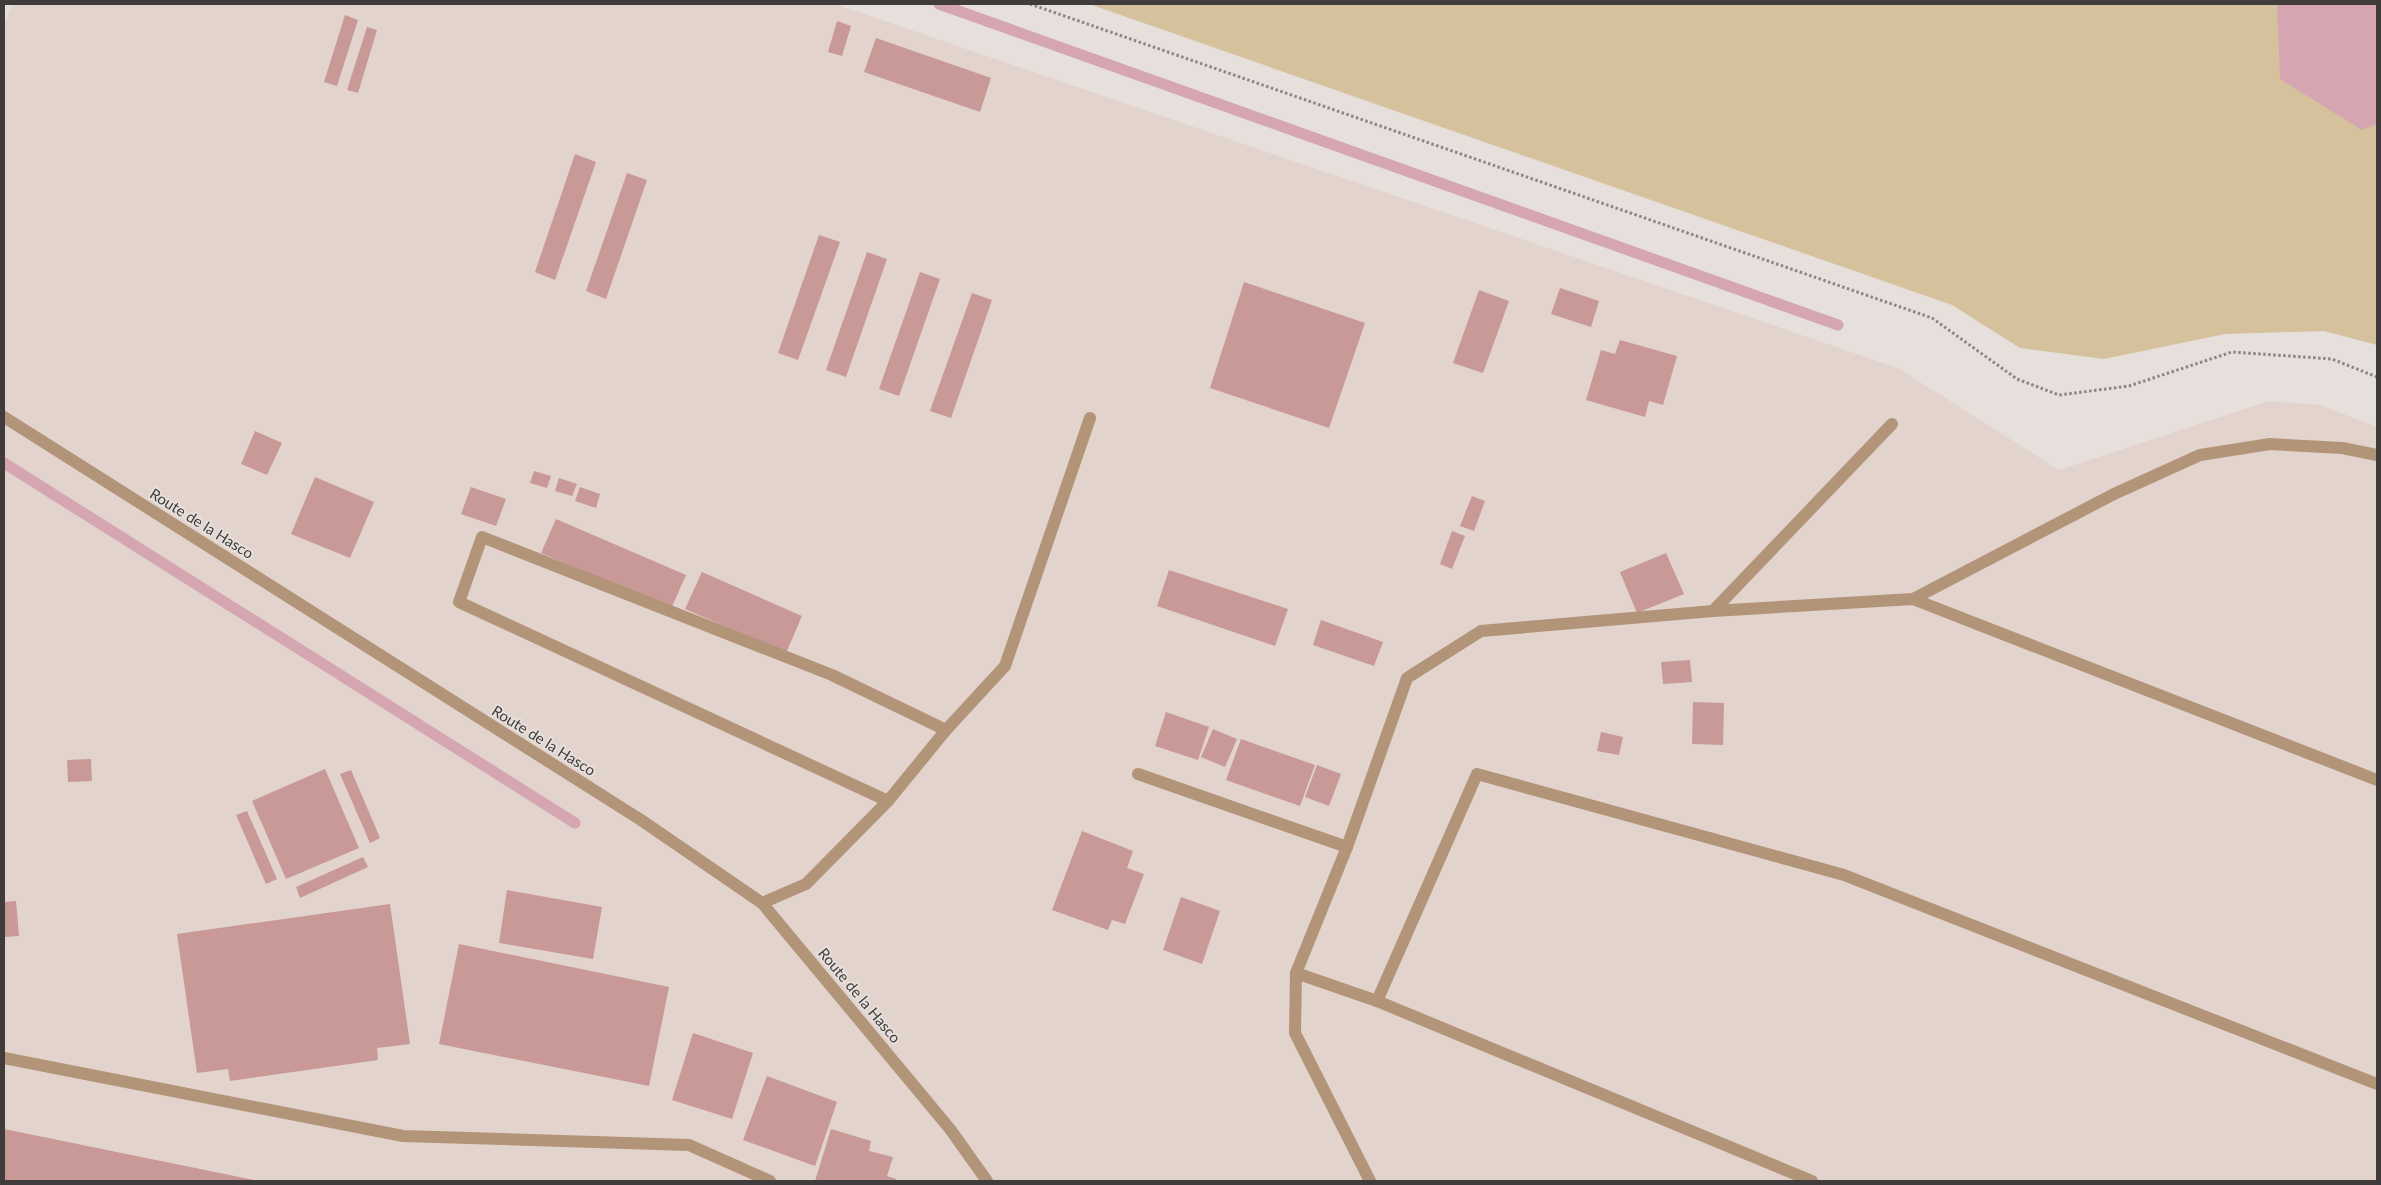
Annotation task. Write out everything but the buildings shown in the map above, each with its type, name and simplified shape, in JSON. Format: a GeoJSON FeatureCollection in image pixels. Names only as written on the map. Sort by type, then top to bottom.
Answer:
{"type":"FeatureCollection","features":[{"type":"Feature","properties":{"kind":"lane","name":"Route de la Hasco"},"geometry":{"type":"LineString","coordinates":[[4,417],[632,815],[762,903],[950,1129],[987,1181]]}},
{"type":"Feature","properties":{"kind":"lane"},"geometry":{"type":"LineString","coordinates":[[762,903],[806,884],[888,801],[946,730],[1005,666],[1090,418]]}},
{"type":"Feature","properties":{"kind":"lane"},"geometry":{"type":"LineString","coordinates":[[1713,611],[1892,424]]}},
{"type":"Feature","properties":{"kind":"lane"},"geometry":{"type":"LineString","coordinates":[[1370,1181],[1294,1033],[1296,973],[1347,847],[1407,678],[1480,631],[1713,611],[1913,599],[2114,494],[2200,455],[2270,444],[2342,448],[2377,455]]}},
{"type":"Feature","properties":{"kind":"lane"},"geometry":{"type":"LineString","coordinates":[[888,801],[459,602],[482,537],[832,675],[946,730]]}},
{"type":"Feature","properties":{"kind":"lane"},"geometry":{"type":"LineString","coordinates":[[1913,599],[2377,780]]}},
{"type":"Feature","properties":{"kind":"lane"},"geometry":{"type":"LineString","coordinates":[[1138,774],[1347,847]]}},
{"type":"Feature","properties":{"kind":"lane"},"geometry":{"type":"LineString","coordinates":[[1378,1001],[1478,774],[1844,876],[2377,1084]]}},
{"type":"Feature","properties":{"kind":"lane"},"geometry":{"type":"LineString","coordinates":[[1296,973],[1378,1001],[1812,1181]]}},
{"type":"Feature","properties":{"kind":"lane"},"geometry":{"type":"LineString","coordinates":[[4,1058],[403,1136],[689,1145],[770,1181]]}},
{"type":"Feature","properties":{"kind":"path"},"geometry":{"type":"LineString","coordinates":[[1030,4],[1932,318],[2017,379],[2059,395],[2129,386],[2232,352],[2332,359],[2377,377]]}},
{"type":"Feature","properties":{"kind":"shaded area"},"geometry":{"type":"Polygon","coordinates":[[[12,4],[835,4],[1898,368],[2059,470],[2269,401],[2320,405],[2377,427],[2377,1181],[4,1181],[4,27],[12,4]]]}},
{"type":"Feature","properties":{"kind":"shaded area"},"geometry":{"type":"Polygon","coordinates":[[[1089,4],[2377,4],[2377,345],[2324,331],[2225,334],[2104,359],[2020,348],[1952,305],[1089,4]]]}},
{"type":"Feature","properties":{"kind":"shaded area"},"geometry":{"type":"Polygon","coordinates":[[[2277,4],[2377,4],[2377,124],[2362,130],[2280,79],[2277,4]]]}},
{"type":"Feature","properties":{"kind":"waterway"},"geometry":{"type":"LineString","coordinates":[[939,4],[1838,325]]}},
{"type":"Feature","properties":{"kind":"waterway"},"geometry":{"type":"LineString","coordinates":[[4,463],[575,823]]}}]}
